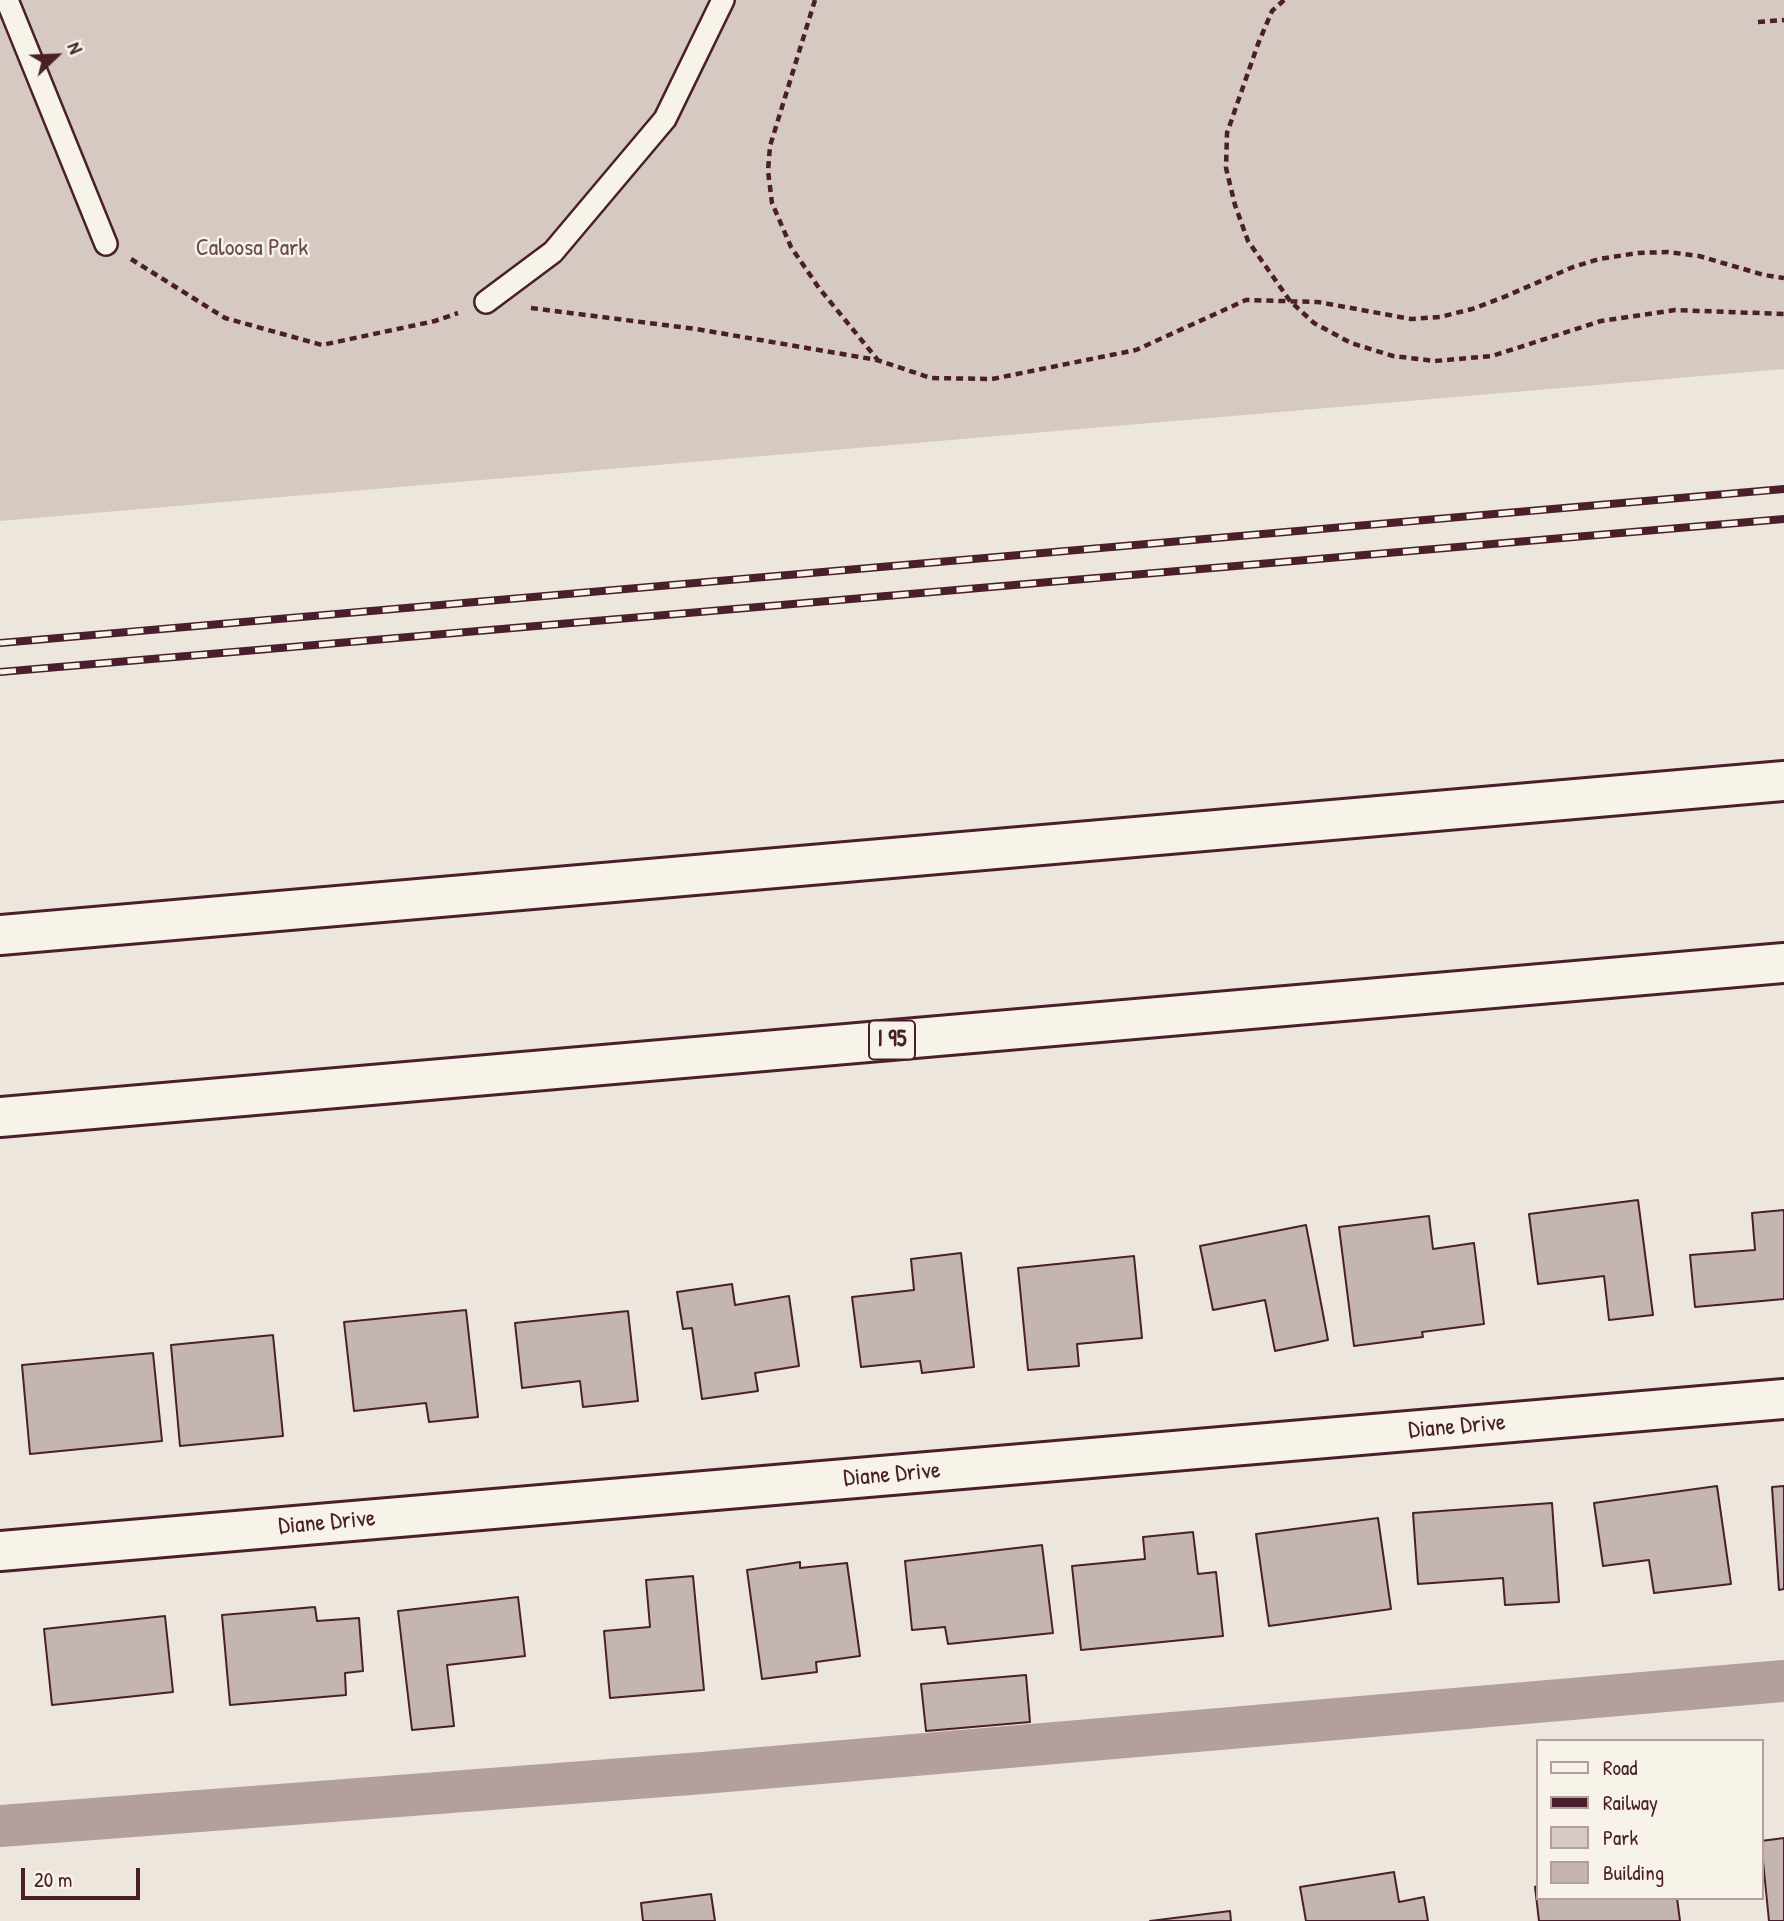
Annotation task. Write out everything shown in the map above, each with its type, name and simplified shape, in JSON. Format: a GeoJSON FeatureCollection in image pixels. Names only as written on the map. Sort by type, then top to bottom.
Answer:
{"type":"FeatureCollection","features":[{"type":"Feature","properties":{"kind":"main road"},"geometry":{"type":"LineString","coordinates":[[0,934],[1784,781]]}},
{"type":"Feature","properties":{"kind":"main road","name":"I 95"},"geometry":{"type":"LineString","coordinates":[[0,1117],[1784,963]]}},
{"type":"Feature","properties":{"kind":"main road","name":"Diane Drive"},"geometry":{"type":"LineString","coordinates":[[0,1551],[1784,1399]]}},
{"type":"Feature","properties":{"kind":"lane"},"geometry":{"type":"LineString","coordinates":[[7,0],[106,244]]}},
{"type":"Feature","properties":{"kind":"lane"},"geometry":{"type":"LineString","coordinates":[[486,302],[553,252],[664,119],[723,0]]}},
{"type":"Feature","properties":{"kind":"path"},"geometry":{"type":"LineString","coordinates":[[815,0],[770,146],[768,171],[772,203],[791,247],[819,288],[877,360]]}},
{"type":"Feature","properties":{"kind":"path"},"geometry":{"type":"LineString","coordinates":[[1284,0],[1272,11],[1227,133],[1226,168],[1248,241],[1290,300],[1314,323],[1351,343],[1393,356],[1436,361],[1492,356],[1601,321],[1675,310],[1784,314]]}},
{"type":"Feature","properties":{"kind":"path"},"geometry":{"type":"LineString","coordinates":[[1758,22],[1784,20]]}},
{"type":"Feature","properties":{"kind":"path"},"geometry":{"type":"LineString","coordinates":[[106,244],[225,318],[322,345],[435,321],[486,302],[696,329],[877,360],[931,378],[992,379],[1136,349],[1247,300],[1318,302],[1411,319],[1440,317],[1504,298],[1573,267],[1599,259],[1638,253],[1699,256],[1764,275],[1784,278]]}},
{"type":"Feature","properties":{"kind":"green space","name":"Caloosa Park"},"geometry":{"type":"Polygon","coordinates":[[[0,0],[1784,0],[1784,369],[0,521],[0,0]]]}},
{"type":"Feature","properties":{"kind":"building"},"geometry":{"type":"Polygon","coordinates":[[[1638,1200],[1653,1315],[1609,1320],[1604,1276],[1538,1284],[1529,1214],[1638,1200]]]}},
{"type":"Feature","properties":{"kind":"building"},"geometry":{"type":"Polygon","coordinates":[[[1784,1210],[1784,1299],[1695,1307],[1690,1255],[1755,1250],[1752,1213],[1784,1210]]]}},
{"type":"Feature","properties":{"kind":"building"},"geometry":{"type":"Polygon","coordinates":[[[1429,1216],[1433,1249],[1474,1243],[1484,1324],[1422,1332],[1423,1337],[1354,1346],[1339,1227],[1429,1216]]]}},
{"type":"Feature","properties":{"kind":"building"},"geometry":{"type":"Polygon","coordinates":[[[1306,1225],[1328,1340],[1275,1351],[1265,1300],[1213,1310],[1200,1246],[1306,1225]]]}},
{"type":"Feature","properties":{"kind":"building"},"geometry":{"type":"Polygon","coordinates":[[[961,1253],[974,1367],[922,1373],[920,1361],[861,1367],[852,1297],[914,1290],[911,1259],[961,1253]]]}},
{"type":"Feature","properties":{"kind":"building"},"geometry":{"type":"Polygon","coordinates":[[[1134,1256],[1142,1338],[1077,1344],[1079,1366],[1028,1370],[1018,1268],[1134,1256]]]}},
{"type":"Feature","properties":{"kind":"building"},"geometry":{"type":"Polygon","coordinates":[[[732,1284],[735,1305],[789,1296],[799,1366],[755,1373],[758,1391],[702,1399],[692,1328],[683,1329],[677,1292],[732,1284]]]}},
{"type":"Feature","properties":{"kind":"building"},"geometry":{"type":"Polygon","coordinates":[[[466,1310],[478,1417],[429,1422],[426,1403],[354,1411],[344,1322],[466,1310]]]}},
{"type":"Feature","properties":{"kind":"building"},"geometry":{"type":"Polygon","coordinates":[[[628,1311],[638,1401],[583,1407],[580,1381],[522,1388],[515,1323],[628,1311]]]}},
{"type":"Feature","properties":{"kind":"building"},"geometry":{"type":"Polygon","coordinates":[[[273,1335],[283,1436],[180,1446],[171,1345],[273,1335]]]}},
{"type":"Feature","properties":{"kind":"building"},"geometry":{"type":"Polygon","coordinates":[[[153,1353],[162,1441],[30,1454],[22,1365],[153,1353]]]}},
{"type":"Feature","properties":{"kind":"building"},"geometry":{"type":"Polygon","coordinates":[[[1717,1486],[1731,1584],[1654,1593],[1649,1560],[1603,1566],[1594,1503],[1717,1486]]]}},
{"type":"Feature","properties":{"kind":"building"},"geometry":{"type":"Polygon","coordinates":[[[1784,1486],[1784,1589],[1779,1590],[1772,1487],[1784,1486]]]}},
{"type":"Feature","properties":{"kind":"building"},"geometry":{"type":"Polygon","coordinates":[[[1552,1503],[1559,1602],[1505,1605],[1503,1578],[1418,1584],[1413,1513],[1552,1503]]]}},
{"type":"Feature","properties":{"kind":"building"},"geometry":{"type":"Polygon","coordinates":[[[1378,1518],[1391,1609],[1269,1626],[1256,1534],[1378,1518]]]}},
{"type":"Feature","properties":{"kind":"building"},"geometry":{"type":"Polygon","coordinates":[[[1193,1532],[1198,1574],[1216,1572],[1223,1636],[1081,1650],[1072,1566],[1145,1559],[1143,1537],[1193,1532]]]}},
{"type":"Feature","properties":{"kind":"building"},"geometry":{"type":"Polygon","coordinates":[[[1042,1545],[1053,1633],[948,1644],[945,1627],[912,1630],[905,1561],[1042,1545]]]}},
{"type":"Feature","properties":{"kind":"building"},"geometry":{"type":"Polygon","coordinates":[[[800,1562],[800,1568],[847,1563],[860,1656],[816,1662],[817,1672],[762,1679],[747,1570],[800,1562]]]}},
{"type":"Feature","properties":{"kind":"building"},"geometry":{"type":"Polygon","coordinates":[[[693,1576],[704,1690],[610,1698],[604,1631],[650,1627],[646,1580],[693,1576]]]}},
{"type":"Feature","properties":{"kind":"building"},"geometry":{"type":"Polygon","coordinates":[[[518,1597],[525,1656],[447,1665],[454,1726],[412,1730],[398,1611],[518,1597]]]}},
{"type":"Feature","properties":{"kind":"building"},"geometry":{"type":"Polygon","coordinates":[[[315,1607],[317,1621],[359,1618],[363,1671],[345,1673],[346,1695],[230,1705],[222,1615],[315,1607]]]}},
{"type":"Feature","properties":{"kind":"building"},"geometry":{"type":"Polygon","coordinates":[[[165,1616],[173,1692],[52,1705],[44,1629],[165,1616]]]}},
{"type":"Feature","properties":{"kind":"building"},"geometry":{"type":"Polygon","coordinates":[[[1026,1675],[1030,1722],[926,1731],[921,1684],[1026,1675]]]}},
{"type":"Feature","properties":{"kind":"building"},"geometry":{"type":"Polygon","coordinates":[[[1784,1838],[1784,1921],[1769,1921],[1763,1841],[1784,1838]]]}},
{"type":"Feature","properties":{"kind":"building"},"geometry":{"type":"Polygon","coordinates":[[[1394,1872],[1399,1902],[1424,1897],[1428,1921],[1306,1921],[1300,1887],[1394,1872]]]}},
{"type":"Feature","properties":{"kind":"building"},"geometry":{"type":"Polygon","coordinates":[[[711,1894],[715,1921],[643,1921],[641,1903],[711,1894]]]}},
{"type":"Feature","properties":{"kind":"building"},"geometry":{"type":"Polygon","coordinates":[[[1537,1900],[1677,1900],[1680,1921],[1539,1921],[1537,1900]]]}},
{"type":"Feature","properties":{"kind":"building"},"geometry":{"type":"Polygon","coordinates":[[[1230,1911],[1231,1921],[1150,1921],[1230,1911]]]}},
{"type":"Feature","properties":{"kind":"waterway"},"geometry":{"type":"LineString","coordinates":[[0,1826],[703,1773],[1784,1681]]}},
{"type":"Feature","properties":{"kind":"railway"},"geometry":{"type":"LineString","coordinates":[[0,643],[1784,489]]}},
{"type":"Feature","properties":{"kind":"railway"},"geometry":{"type":"LineString","coordinates":[[0,672],[1784,519]]}}]}
